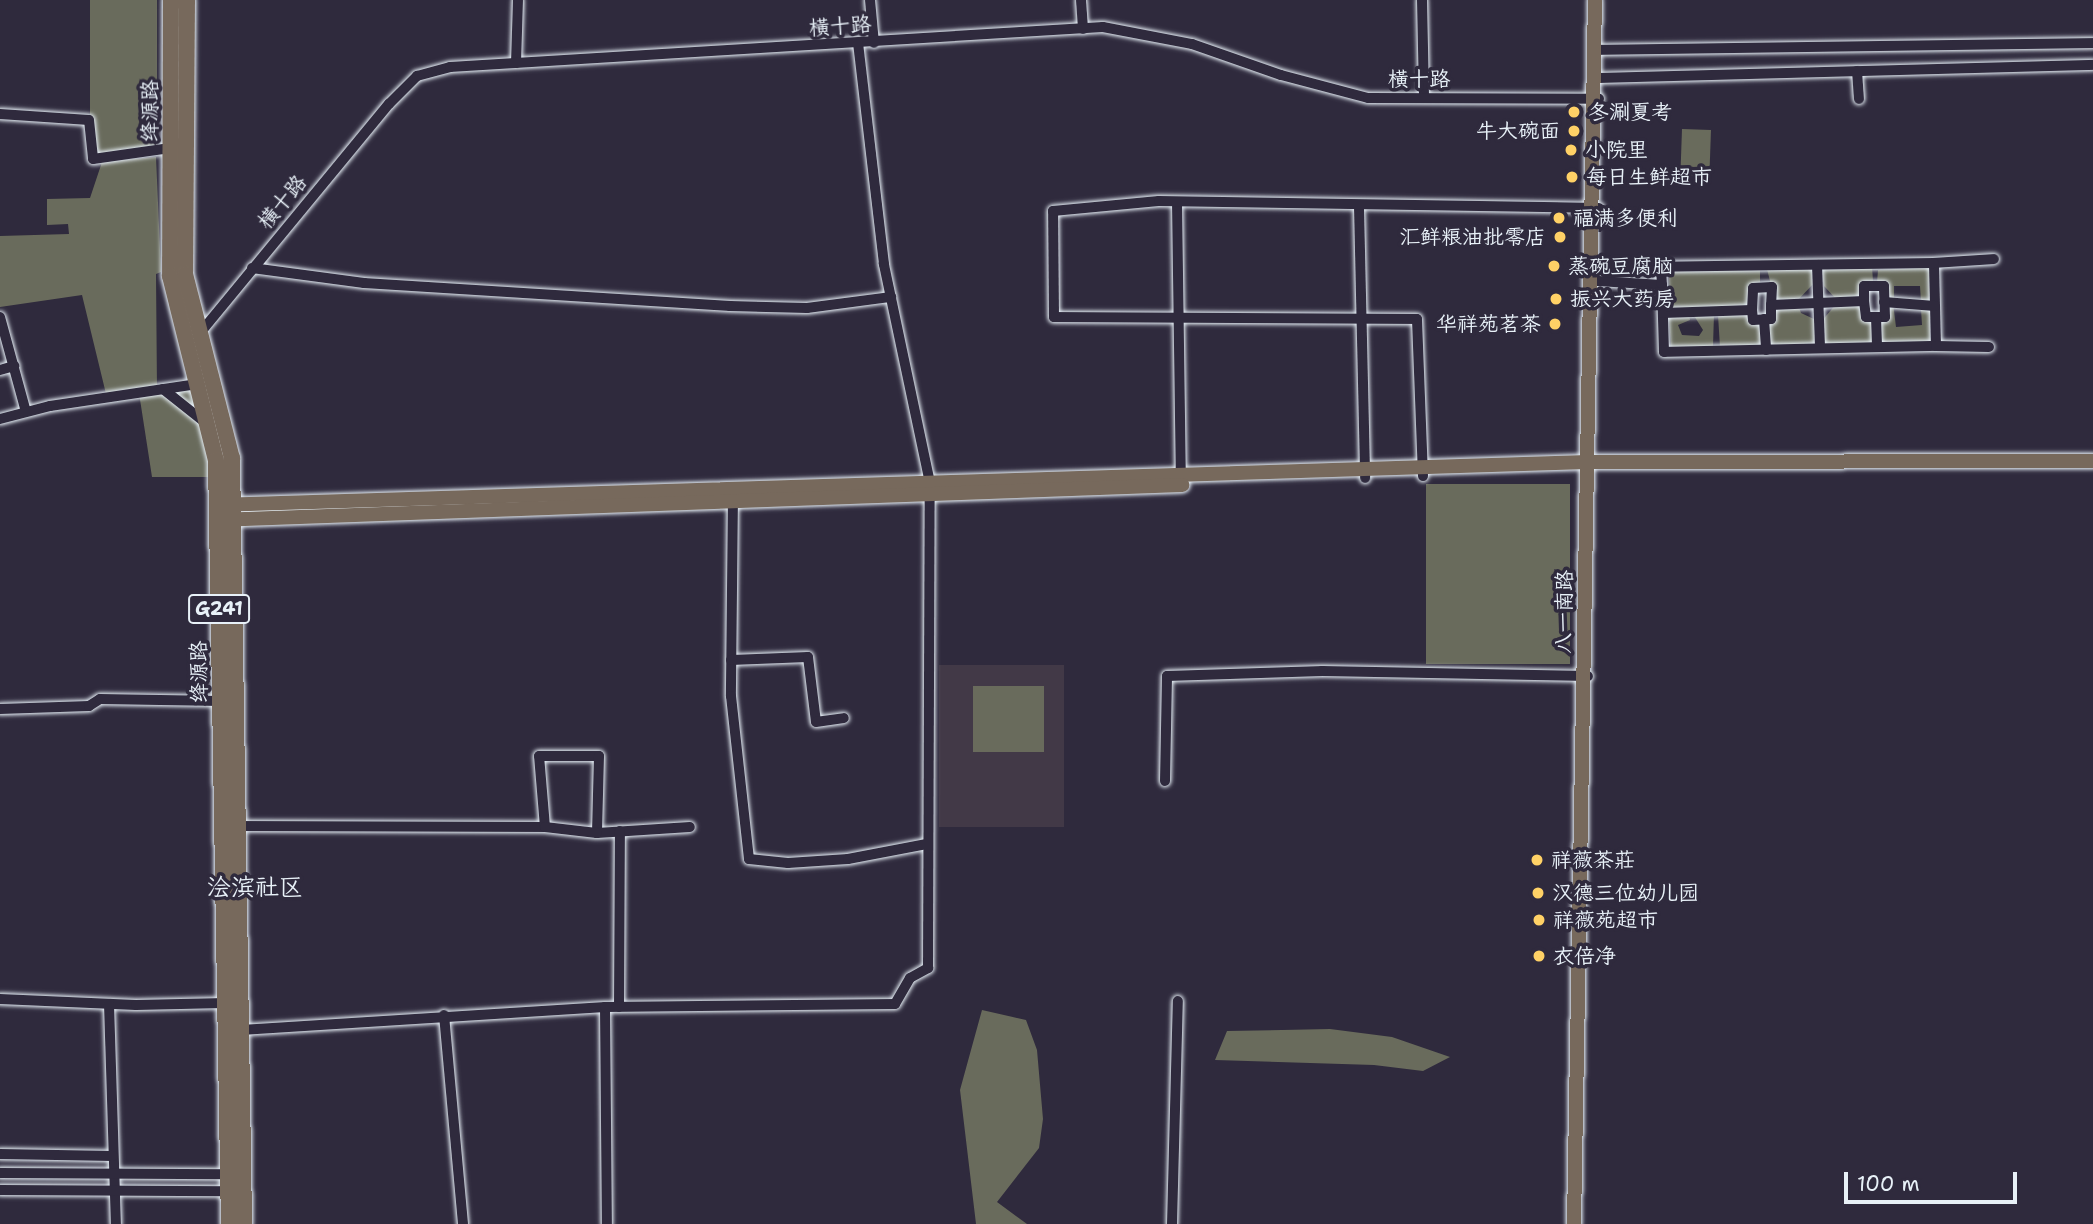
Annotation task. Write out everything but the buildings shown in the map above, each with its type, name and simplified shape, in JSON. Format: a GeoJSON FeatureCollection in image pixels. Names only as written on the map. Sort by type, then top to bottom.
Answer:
{"type":"FeatureCollection","features":[{"type":"Feature","properties":{"kind":"highway","name":"绛源路"},"geometry":{"type":"LineString","coordinates":[[171,0],[170,276],[216,460],[225,513],[237,826],[244,1224]]}},
{"type":"Feature","properties":{"kind":"highway","name":"绛源路"},"geometry":{"type":"LineString","coordinates":[[187,0],[185,274],[232,458],[225,513],[220,701],[229,1224]]}},
{"type":"Feature","properties":{"kind":"main road","name":"八一南路"},"geometry":{"type":"LineString","coordinates":[[1583,1224],[1587,676],[1597,0]]}},
{"type":"Feature","properties":{"kind":"main road"},"geometry":{"type":"LineString","coordinates":[[225,513],[1590,466],[2093,461]]}},
{"type":"Feature","properties":{"kind":"main road"},"geometry":{"type":"LineString","coordinates":[[1590,466],[2093,470]]}},
{"type":"Feature","properties":{"kind":"main road","name":"八一南路"},"geometry":{"type":"LineString","coordinates":[[1574,1224],[1587,676]]}},
{"type":"Feature","properties":{"kind":"street"},"geometry":{"type":"LineString","coordinates":[[516,63],[518,0]]}},
{"type":"Feature","properties":{"kind":"street"},"geometry":{"type":"LineString","coordinates":[[870,0],[874,43]]}},
{"type":"Feature","properties":{"kind":"street"},"geometry":{"type":"LineString","coordinates":[[1081,0],[1083,29]]}},
{"type":"Feature","properties":{"kind":"street"},"geometry":{"type":"LineString","coordinates":[[1422,0],[1424,98]]}},
{"type":"Feature","properties":{"kind":"street","name":"横十路"},"geometry":{"type":"LineString","coordinates":[[200,332],[417,76],[450,67],[1103,27],[1192,44],[1281,75],[1368,98],[1596,99]]}},
{"type":"Feature","properties":{"kind":"street"},"geometry":{"type":"LineString","coordinates":[[1597,50],[2093,43]]}},
{"type":"Feature","properties":{"kind":"street"},"geometry":{"type":"LineString","coordinates":[[241,1030],[443,1015],[605,1007],[895,1004],[910,978],[928,968],[930,489],[891,297],[858,44]]}},
{"type":"Feature","properties":{"kind":"street"},"geometry":{"type":"LineString","coordinates":[[1596,78],[2093,65]]}},
{"type":"Feature","properties":{"kind":"street"},"geometry":{"type":"LineString","coordinates":[[1857,71],[1859,99]]}},
{"type":"Feature","properties":{"kind":"street"},"geometry":{"type":"LineString","coordinates":[[0,114],[89,120],[93,159],[170,148]]}},
{"type":"Feature","properties":{"kind":"street"},"geometry":{"type":"LineString","coordinates":[[1423,472],[1417,319],[1054,317],[1053,211],[1177,202],[1359,207],[1409,203],[1595,208]]}},
{"type":"Feature","properties":{"kind":"street"},"geometry":{"type":"LineString","coordinates":[[1177,202],[1181,480]]}},
{"type":"Feature","properties":{"kind":"street"},"geometry":{"type":"LineString","coordinates":[[1359,207],[1365,474]]}},
{"type":"Feature","properties":{"kind":"street"},"geometry":{"type":"LineString","coordinates":[[1989,347],[1664,352],[1661,267],[1934,263],[1994,259]]}},
{"type":"Feature","properties":{"kind":"street"},"geometry":{"type":"LineString","coordinates":[[1934,263],[1936,346]]}},
{"type":"Feature","properties":{"kind":"street"},"geometry":{"type":"LineString","coordinates":[[1817,264],[1820,348]]}},
{"type":"Feature","properties":{"kind":"street"},"geometry":{"type":"LineString","coordinates":[[1875,264],[1876,286]]}},
{"type":"Feature","properties":{"kind":"street"},"geometry":{"type":"LineString","coordinates":[[1762,265],[1763,288]]}},
{"type":"Feature","properties":{"kind":"street"},"geometry":{"type":"LineString","coordinates":[[252,268],[364,283],[730,306],[807,308],[891,297]]}},
{"type":"Feature","properties":{"kind":"street"},"geometry":{"type":"LineString","coordinates":[[1594,281],[1662,285],[1662,288]]}},
{"type":"Feature","properties":{"kind":"street"},"geometry":{"type":"LineString","coordinates":[[1864,286],[1876,286],[1884,286],[1885,317],[1866,317],[1864,286]]}},
{"type":"Feature","properties":{"kind":"street"},"geometry":{"type":"LineString","coordinates":[[1753,288],[1772,288],[1771,305],[1771,319],[1753,320],[1753,288]]}},
{"type":"Feature","properties":{"kind":"street"},"geometry":{"type":"LineString","coordinates":[[1771,305],[1864,301]]}},
{"type":"Feature","properties":{"kind":"street"},"geometry":{"type":"LineString","coordinates":[[1884,302],[1935,306]]}},
{"type":"Feature","properties":{"kind":"street"},"geometry":{"type":"LineString","coordinates":[[1663,313],[1752,310]]}},
{"type":"Feature","properties":{"kind":"street"},"geometry":{"type":"LineString","coordinates":[[0,317],[26,412]]}},
{"type":"Feature","properties":{"kind":"street"},"geometry":{"type":"LineString","coordinates":[[1876,317],[1878,347]]}},
{"type":"Feature","properties":{"kind":"street"},"geometry":{"type":"LineString","coordinates":[[1764,319],[1766,349]]}},
{"type":"Feature","properties":{"kind":"street"},"geometry":{"type":"LineString","coordinates":[[0,370],[13,366]]}},
{"type":"Feature","properties":{"kind":"street"},"geometry":{"type":"LineString","coordinates":[[0,428],[0,419],[26,412],[197,384]]}},
{"type":"Feature","properties":{"kind":"street"},"geometry":{"type":"LineString","coordinates":[[163,389],[207,424]]}},
{"type":"Feature","properties":{"kind":"street"},"geometry":{"type":"LineString","coordinates":[[733,495],[731,660],[741,823],[748,859],[788,863],[848,859],[927,844]]}},
{"type":"Feature","properties":{"kind":"street"},"geometry":{"type":"LineString","coordinates":[[731,660],[808,657],[816,722],[844,718]]}},
{"type":"Feature","properties":{"kind":"street"},"geometry":{"type":"LineString","coordinates":[[1165,781],[1167,676],[1322,671],[1587,676]]}},
{"type":"Feature","properties":{"kind":"street"},"geometry":{"type":"LineString","coordinates":[[0,709],[89,706],[100,699],[220,701]]}},
{"type":"Feature","properties":{"kind":"street"},"geometry":{"type":"LineString","coordinates":[[545,828],[539,756],[599,756],[597,833]]}},
{"type":"Feature","properties":{"kind":"street"},"geometry":{"type":"LineString","coordinates":[[237,826],[545,828],[597,833],[690,827]]}},
{"type":"Feature","properties":{"kind":"street"},"geometry":{"type":"LineString","coordinates":[[619,1007],[620,831]]}},
{"type":"Feature","properties":{"kind":"street"},"geometry":{"type":"LineString","coordinates":[[0,999],[109,1004],[225,1003]]}},
{"type":"Feature","properties":{"kind":"street"},"geometry":{"type":"LineString","coordinates":[[1172,1224],[1178,1001]]}},
{"type":"Feature","properties":{"kind":"street"},"geometry":{"type":"LineString","coordinates":[[109,1004],[116,1224]]}},
{"type":"Feature","properties":{"kind":"street"},"geometry":{"type":"LineString","coordinates":[[605,1007],[607,1224]]}},
{"type":"Feature","properties":{"kind":"street"},"geometry":{"type":"LineString","coordinates":[[443,1015],[463,1224]]}},
{"type":"Feature","properties":{"kind":"street"},"geometry":{"type":"LineString","coordinates":[[0,1154],[113,1156]]}},
{"type":"Feature","properties":{"kind":"street"},"geometry":{"type":"LineString","coordinates":[[0,1173],[114,1172],[228,1183]]}},
{"type":"Feature","properties":{"kind":"street"},"geometry":{"type":"LineString","coordinates":[[0,1189],[114,1189],[228,1183]]}},
{"type":"Feature","properties":{"kind":"shaded area"},"geometry":{"type":"Polygon","coordinates":[[[939,665],[1064,665],[1064,827],[939,827],[939,665]]]}},
{"type":"Feature","properties":{"kind":"green space"},"geometry":{"type":"Polygon","coordinates":[[[90,0],[157,0],[157,153],[90,153],[90,0]]]}},
{"type":"Feature","properties":{"kind":"green space"},"geometry":{"type":"Polygon","coordinates":[[[1682,129],[1711,130],[1709,178],[1680,177],[1682,129]]]}},
{"type":"Feature","properties":{"kind":"green space"},"geometry":{"type":"Polygon","coordinates":[[[156,157],[161,272],[156,274],[157,390],[197,384],[216,477],[152,477],[139,393],[107,398],[82,295],[0,307],[0,236],[69,234],[68,224],[47,225],[47,199],[90,198],[102,162],[156,157]]]}},
{"type":"Feature","properties":{"kind":"green space"},"geometry":{"type":"Polygon","coordinates":[[[1872,266],[1873,282],[1863,299],[1837,300],[1824,286],[1821,268],[1872,266]]]}},
{"type":"Feature","properties":{"kind":"green space"},"geometry":{"type":"Polygon","coordinates":[[[1929,267],[1930,302],[1921,302],[1920,286],[1894,286],[1894,299],[1886,299],[1877,283],[1878,270],[1929,267]]]}},
{"type":"Feature","properties":{"kind":"green space"},"geometry":{"type":"Polygon","coordinates":[[[1760,269],[1760,285],[1749,305],[1670,310],[1669,270],[1760,269]]]}},
{"type":"Feature","properties":{"kind":"green space"},"geometry":{"type":"Polygon","coordinates":[[[1767,269],[1815,269],[1814,283],[1798,300],[1775,301],[1767,269]]]}},
{"type":"Feature","properties":{"kind":"green space"},"geometry":{"type":"Polygon","coordinates":[[[1886,303],[1893,303],[1896,327],[1922,325],[1921,309],[1930,310],[1930,342],[1879,344],[1877,319],[1886,303]]]}},
{"type":"Feature","properties":{"kind":"green space"},"geometry":{"type":"Polygon","coordinates":[[[1836,304],[1861,304],[1873,319],[1874,345],[1822,346],[1821,322],[1836,304]]]}},
{"type":"Feature","properties":{"kind":"green space"},"geometry":{"type":"Polygon","coordinates":[[[1798,305],[1801,313],[1816,320],[1818,346],[1768,347],[1767,323],[1773,308],[1798,305]]]}},
{"type":"Feature","properties":{"kind":"green space"},"geometry":{"type":"Polygon","coordinates":[[[1750,313],[1762,322],[1761,346],[1720,347],[1718,315],[1750,313]]]}},
{"type":"Feature","properties":{"kind":"green space"},"geometry":{"type":"Polygon","coordinates":[[[1689,314],[1690,320],[1678,325],[1682,335],[1699,336],[1703,330],[1693,314],[1714,314],[1713,346],[1671,349],[1669,315],[1689,314]]]}},
{"type":"Feature","properties":{"kind":"green space"},"geometry":{"type":"Polygon","coordinates":[[[1426,484],[1570,484],[1570,664],[1426,664],[1426,484]]]}},
{"type":"Feature","properties":{"kind":"green space"},"geometry":{"type":"Polygon","coordinates":[[[973,686],[1044,686],[1044,752],[973,752],[973,686]]]}},
{"type":"Feature","properties":{"kind":"green space"},"geometry":{"type":"Polygon","coordinates":[[[982,1010],[1026,1020],[1037,1050],[1043,1119],[1039,1148],[997,1202],[1027,1224],[976,1224],[960,1090],[982,1010]]]}},
{"type":"Feature","properties":{"kind":"green space"},"geometry":{"type":"Polygon","coordinates":[[[1330,1029],[1392,1037],[1450,1057],[1423,1071],[1374,1065],[1215,1060],[1227,1031],[1330,1029]]]}},
{"type":"Feature","properties":{"kind":"place","name":"冬涮夏考"},"geometry":{"type":"Point","coordinates":[1574,112]}},
{"type":"Feature","properties":{"kind":"place","name":"牛大碗面"},"geometry":{"type":"Point","coordinates":[1574,131]}},
{"type":"Feature","properties":{"kind":"place","name":"小院里"},"geometry":{"type":"Point","coordinates":[1571,150]}},
{"type":"Feature","properties":{"kind":"place","name":"每日生鲜超市"},"geometry":{"type":"Point","coordinates":[1572,177]}},
{"type":"Feature","properties":{"kind":"place","name":"福满多便利"},"geometry":{"type":"Point","coordinates":[1559,218]}},
{"type":"Feature","properties":{"kind":"place","name":"汇鲜粮油批零店"},"geometry":{"type":"Point","coordinates":[1560,237]}},
{"type":"Feature","properties":{"kind":"place","name":"蒸碗豆腐脑"},"geometry":{"type":"Point","coordinates":[1554,266]}},
{"type":"Feature","properties":{"kind":"place","name":"振兴大药房"},"geometry":{"type":"Point","coordinates":[1556,299]}},
{"type":"Feature","properties":{"kind":"place","name":"华祥苑茗茶"},"geometry":{"type":"Point","coordinates":[1555,324]}},
{"type":"Feature","properties":{"kind":"place","name":"祥薇茶莊"},"geometry":{"type":"Point","coordinates":[1537,860]}},
{"type":"Feature","properties":{"kind":"place","name":"汉德三位幼儿园"},"geometry":{"type":"Point","coordinates":[1538,893]}},
{"type":"Feature","properties":{"kind":"place","name":"祥薇苑超市"},"geometry":{"type":"Point","coordinates":[1539,920]}},
{"type":"Feature","properties":{"kind":"place","name":"衣倍净"},"geometry":{"type":"Point","coordinates":[1539,956]}},
{"type":"Feature","properties":{"kind":"district","name":"浍滨社区"},"geometry":{"type":"Point","coordinates":[255,888]}}]}
